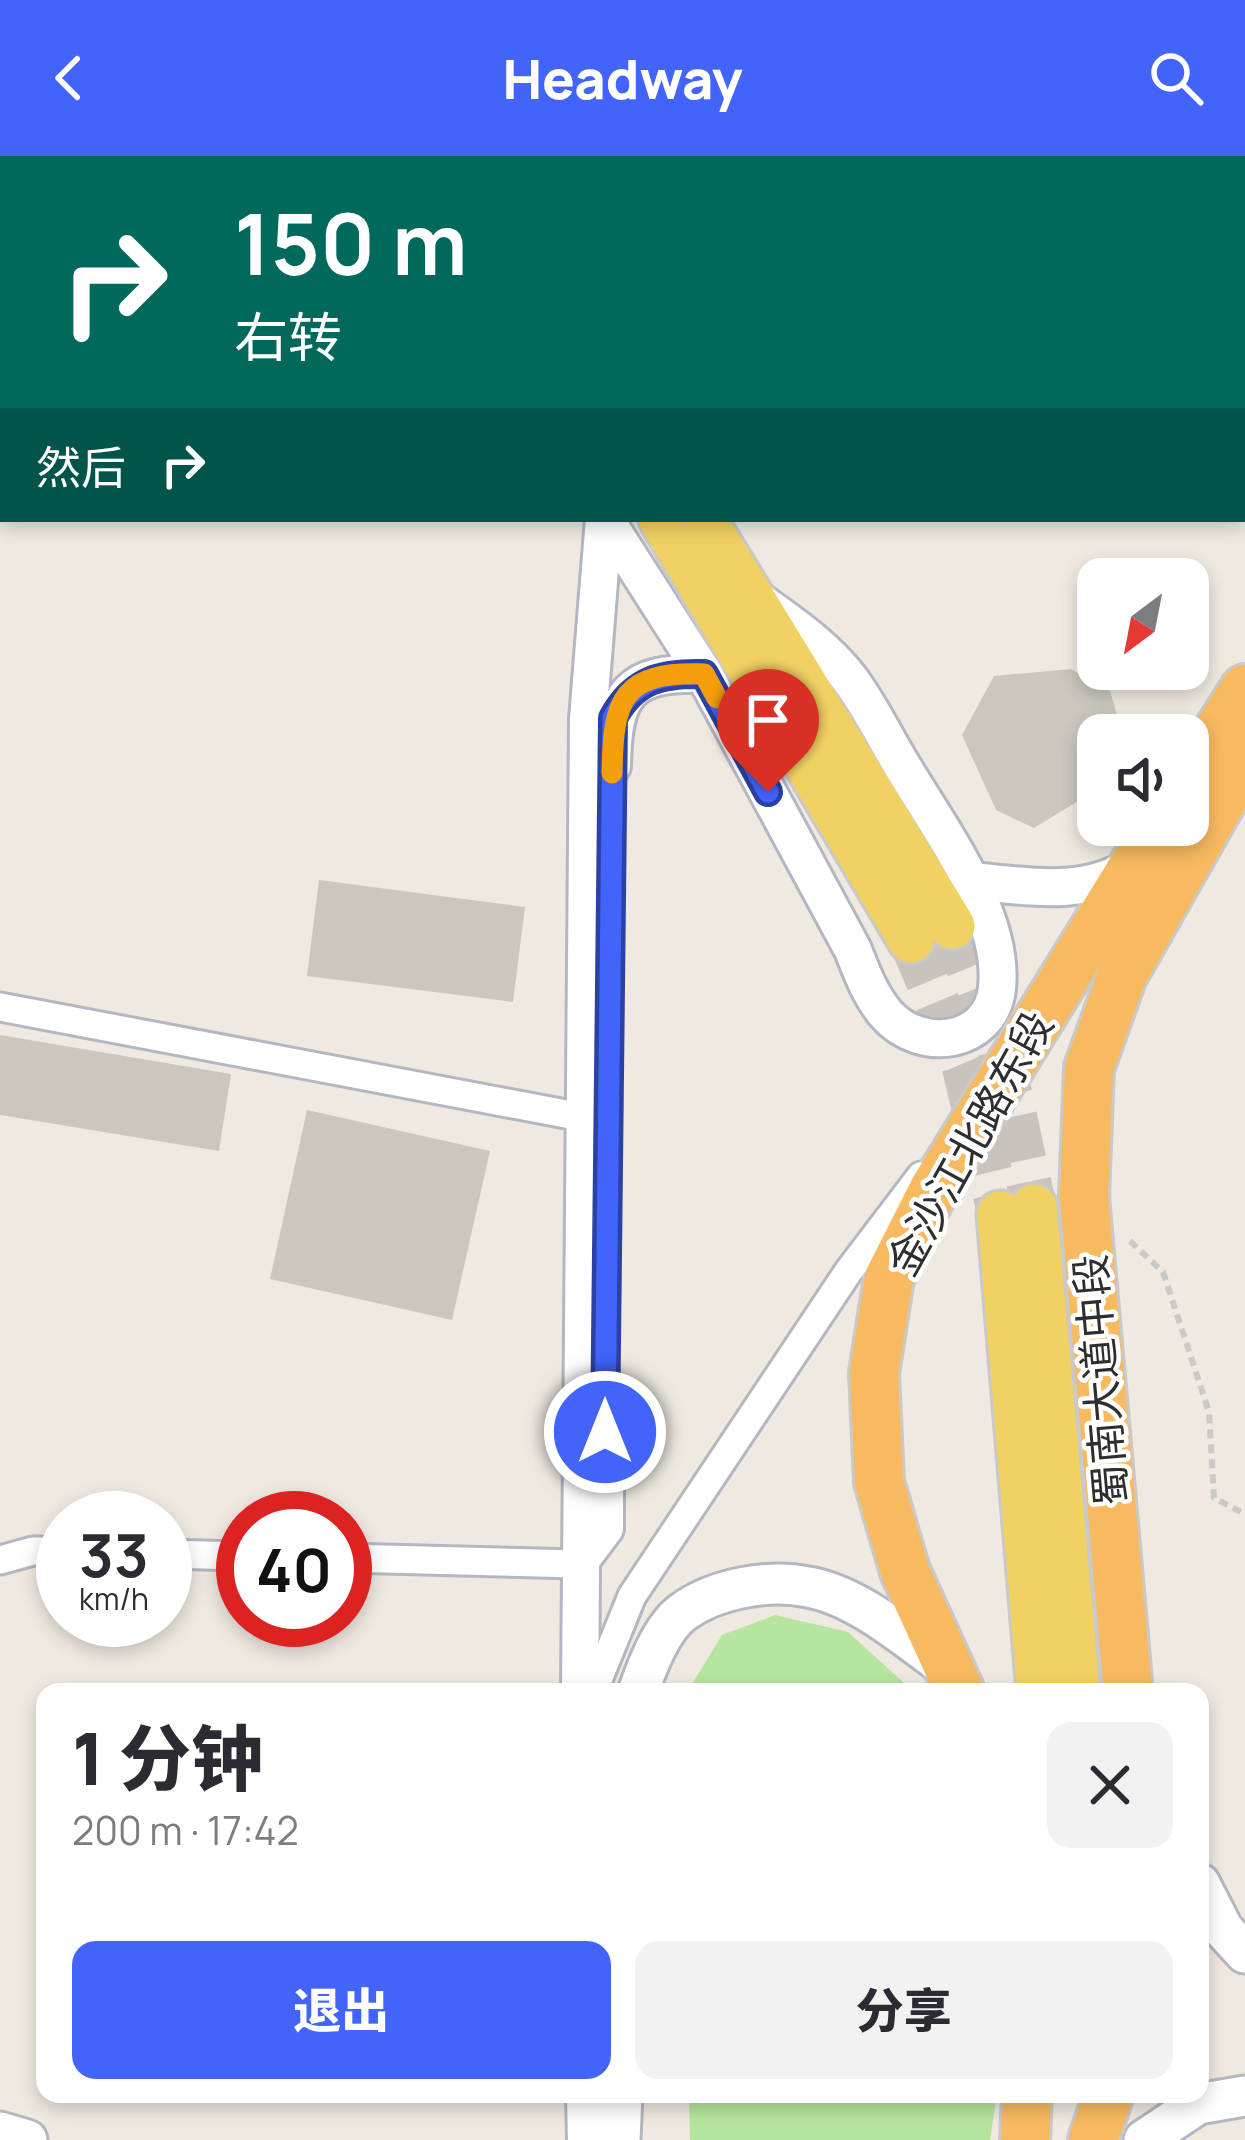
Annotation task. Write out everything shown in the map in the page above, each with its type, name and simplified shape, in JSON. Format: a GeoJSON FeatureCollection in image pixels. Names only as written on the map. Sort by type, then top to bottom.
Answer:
{"type":"FeatureCollection","features":[{"type":"Feature","properties":{"kind":"highway"},"geometry":{"type":"LineString","coordinates":[[1209,746],[1245,689]]}},
{"type":"Feature","properties":{"kind":"highway","name":"金沙江北路东段"},"geometry":{"type":"LineString","coordinates":[[1089,1067],[1122,976],[1245,759]]}},
{"type":"Feature","properties":{"kind":"highway","name":"金沙江北路东段"},"geometry":{"type":"LineString","coordinates":[[957,1682],[905,1571],[879,1482],[874,1373],[889,1278],[934,1189],[1145,846]]}},
{"type":"Feature","properties":{"kind":"highway","name":"蜀南大道中段"},"geometry":{"type":"LineString","coordinates":[[1089,1067],[1084,1198],[1127,1683]]}},
{"type":"Feature","properties":{"kind":"main road"},"geometry":{"type":"LineString","coordinates":[[664,522],[932,933],[705,522]]}},
{"type":"Feature","properties":{"kind":"main road","name":"蜀南大道中段"},"geometry":{"type":"LineString","coordinates":[[1040,1683],[1017,1210],[1076,1683]]}},
{"type":"Feature","properties":{"kind":"main road"},"geometry":{"type":"LineString","coordinates":[[642,1683],[652,1657],[681,1613],[725,1593],[762,1585],[810,1587],[844,1600],[957,1682]]}},
{"type":"Feature","properties":{"kind":"main road"},"geometry":{"type":"LineString","coordinates":[[1209,1902],[1223,1929],[1245,1953]]}},
{"type":"Feature","properties":{"kind":"main road"},"geometry":{"type":"LineString","coordinates":[[1209,2102],[1245,2096]]}},
{"type":"Feature","properties":{"kind":"main road"},"geometry":{"type":"LineString","coordinates":[[620,2140],[622,2103]]}},
{"type":"Feature","properties":{"kind":"main road"},"geometry":{"type":"LineString","coordinates":[[1144,2140],[1162,2123],[1204,2103]]}},
{"type":"Feature","properties":{"kind":"main road"},"geometry":{"type":"LineString","coordinates":[[0,2132],[27,2140]]}},
{"type":"Feature","properties":{"kind":"street"},"geometry":{"type":"LineString","coordinates":[[580,1683],[588,719],[604,522]]}},
{"type":"Feature","properties":{"kind":"street"},"geometry":{"type":"LineString","coordinates":[[606,522],[704,674],[853,950],[866,985],[889,1018],[916,1035],[933,1040],[963,1036],[990,1015],[997,987],[996,955],[971,881],[850,679],[816,642],[745,590]]}},
{"type":"Feature","properties":{"kind":"street"},"geometry":{"type":"LineString","coordinates":[[578,1564],[605,1528],[605,1098],[613,718],[624,698],[646,680],[669,673],[704,674]]}},
{"type":"Feature","properties":{"kind":"street"},"geometry":{"type":"LineString","coordinates":[[971,881],[1071,887],[1107,883],[1145,846]]}},
{"type":"Feature","properties":{"kind":"street"},"geometry":{"type":"LineString","coordinates":[[0,1007],[587,1118]]}},
{"type":"Feature","properties":{"kind":"street"},"geometry":{"type":"LineString","coordinates":[[597,1683],[632,1596],[682,1520],[848,1272],[1015,1053]]}},
{"type":"Feature","properties":{"kind":"street"},"geometry":{"type":"LineString","coordinates":[[0,1561],[36,1551]]}},
{"type":"Feature","properties":{"kind":"street"},"geometry":{"type":"LineString","coordinates":[[372,1559],[578,1564]]}},
{"type":"Feature","properties":{"kind":"street"},"geometry":{"type":"LineString","coordinates":[[585,2103],[586,2140]]}},
{"type":"Feature","properties":{"kind":"path"},"geometry":{"type":"LineString","coordinates":[[1084,1198],[1162,1272],[1208,1412],[1214,1498],[1245,1514]]}},
{"type":"Feature","properties":{"kind":"green space"},"geometry":{"type":"Polygon","coordinates":[[[775,1615],[848,1632],[904,1683],[693,1683],[722,1635],[775,1615]]]}},
{"type":"Feature","properties":{"kind":"green space"},"geometry":{"type":"Polygon","coordinates":[[[689,2103],[996,2103],[990,2140],[690,2140],[689,2103]]]}},
{"type":"Feature","properties":{"kind":"building"},"geometry":{"type":"Polygon","coordinates":[[[1071,669],[1077,672],[1077,690],[1110,691],[1117,714],[1077,714],[1077,802],[1034,828],[996,810],[962,735],[994,676],[1071,669]]]}},
{"type":"Feature","properties":{"kind":"building"},"geometry":{"type":"Polygon","coordinates":[[[319,880],[525,907],[513,1002],[307,976],[319,880]]]}},
{"type":"Feature","properties":{"kind":"building"},"geometry":{"type":"Polygon","coordinates":[[[0,1035],[231,1074],[219,1151],[0,1115],[0,1035]]]}},
{"type":"Feature","properties":{"kind":"building"},"geometry":{"type":"Polygon","coordinates":[[[307,1110],[490,1151],[452,1320],[270,1279],[307,1110]]]}},
{"type":"Feature","properties":{"kind":"tunnel"},"geometry":{"type":"LineString","coordinates":[[952,926],[998,1040],[1034,1207]]}},
{"type":"Feature","properties":{"kind":"tunnel"},"geometry":{"type":"LineString","coordinates":[[911,940],[964,1066],[1000,1214]]}},
{"type":"Feature","properties":{"kind":"slow traffic"},"geometry":{"type":"LineString","coordinates":[[612,773],[613,718],[624,698],[646,680],[669,673],[704,674],[717,698]]}},
{"type":"Feature","properties":{"kind":"route"},"geometry":{"type":"LineString","coordinates":[[605,1432],[605,1098],[613,718],[624,698],[646,680],[669,673],[704,674],[768,792]]}}]}
